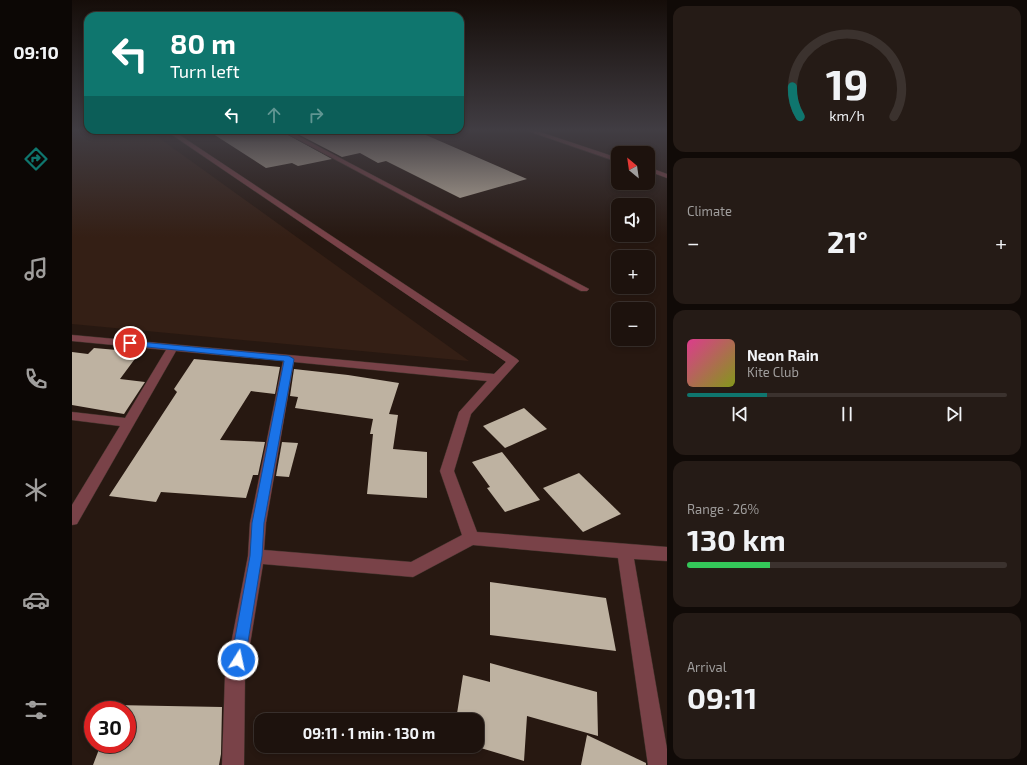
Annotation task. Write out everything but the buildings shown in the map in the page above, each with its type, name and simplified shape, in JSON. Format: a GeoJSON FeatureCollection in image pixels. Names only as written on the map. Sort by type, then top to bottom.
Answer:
{"type":"FeatureCollection","features":[{"type":"Feature","properties":{"kind":"street"},"geometry":{"type":"LineString","coordinates":[[221,166],[513,361],[465,412],[447,471],[472,538]]}},
{"type":"Feature","properties":{"kind":"street"},"geometry":{"type":"LineString","coordinates":[[351,166],[584,289]]}},
{"type":"Feature","properties":{"kind":"street"},"geometry":{"type":"LineString","coordinates":[[655,172],[667,176]]}},
{"type":"Feature","properties":{"kind":"street"},"geometry":{"type":"LineString","coordinates":[[72,338],[497,378]]}},
{"type":"Feature","properties":{"kind":"street"},"geometry":{"type":"LineString","coordinates":[[72,519],[173,348]]}},
{"type":"Feature","properties":{"kind":"street"},"geometry":{"type":"LineString","coordinates":[[233,765],[235,675],[256,556],[258,523],[289,359]]}},
{"type":"Feature","properties":{"kind":"street"},"geometry":{"type":"LineString","coordinates":[[72,416],[128,423]]}},
{"type":"Feature","properties":{"kind":"street"},"geometry":{"type":"LineString","coordinates":[[256,556],[413,570],[472,538],[625,552],[667,554]]}},
{"type":"Feature","properties":{"kind":"street"},"geometry":{"type":"LineString","coordinates":[[625,552],[659,765]]}},
{"type":"Feature","properties":{"kind":"shaded area"},"geometry":{"type":"Polygon","coordinates":[[[72,166],[198,166],[469,361],[72,324],[72,166]]]}},
{"type":"Feature","properties":{"kind":"route"},"geometry":{"type":"LineString","coordinates":[[130,343],[289,359],[258,523],[256,556],[238,660]]}}]}
